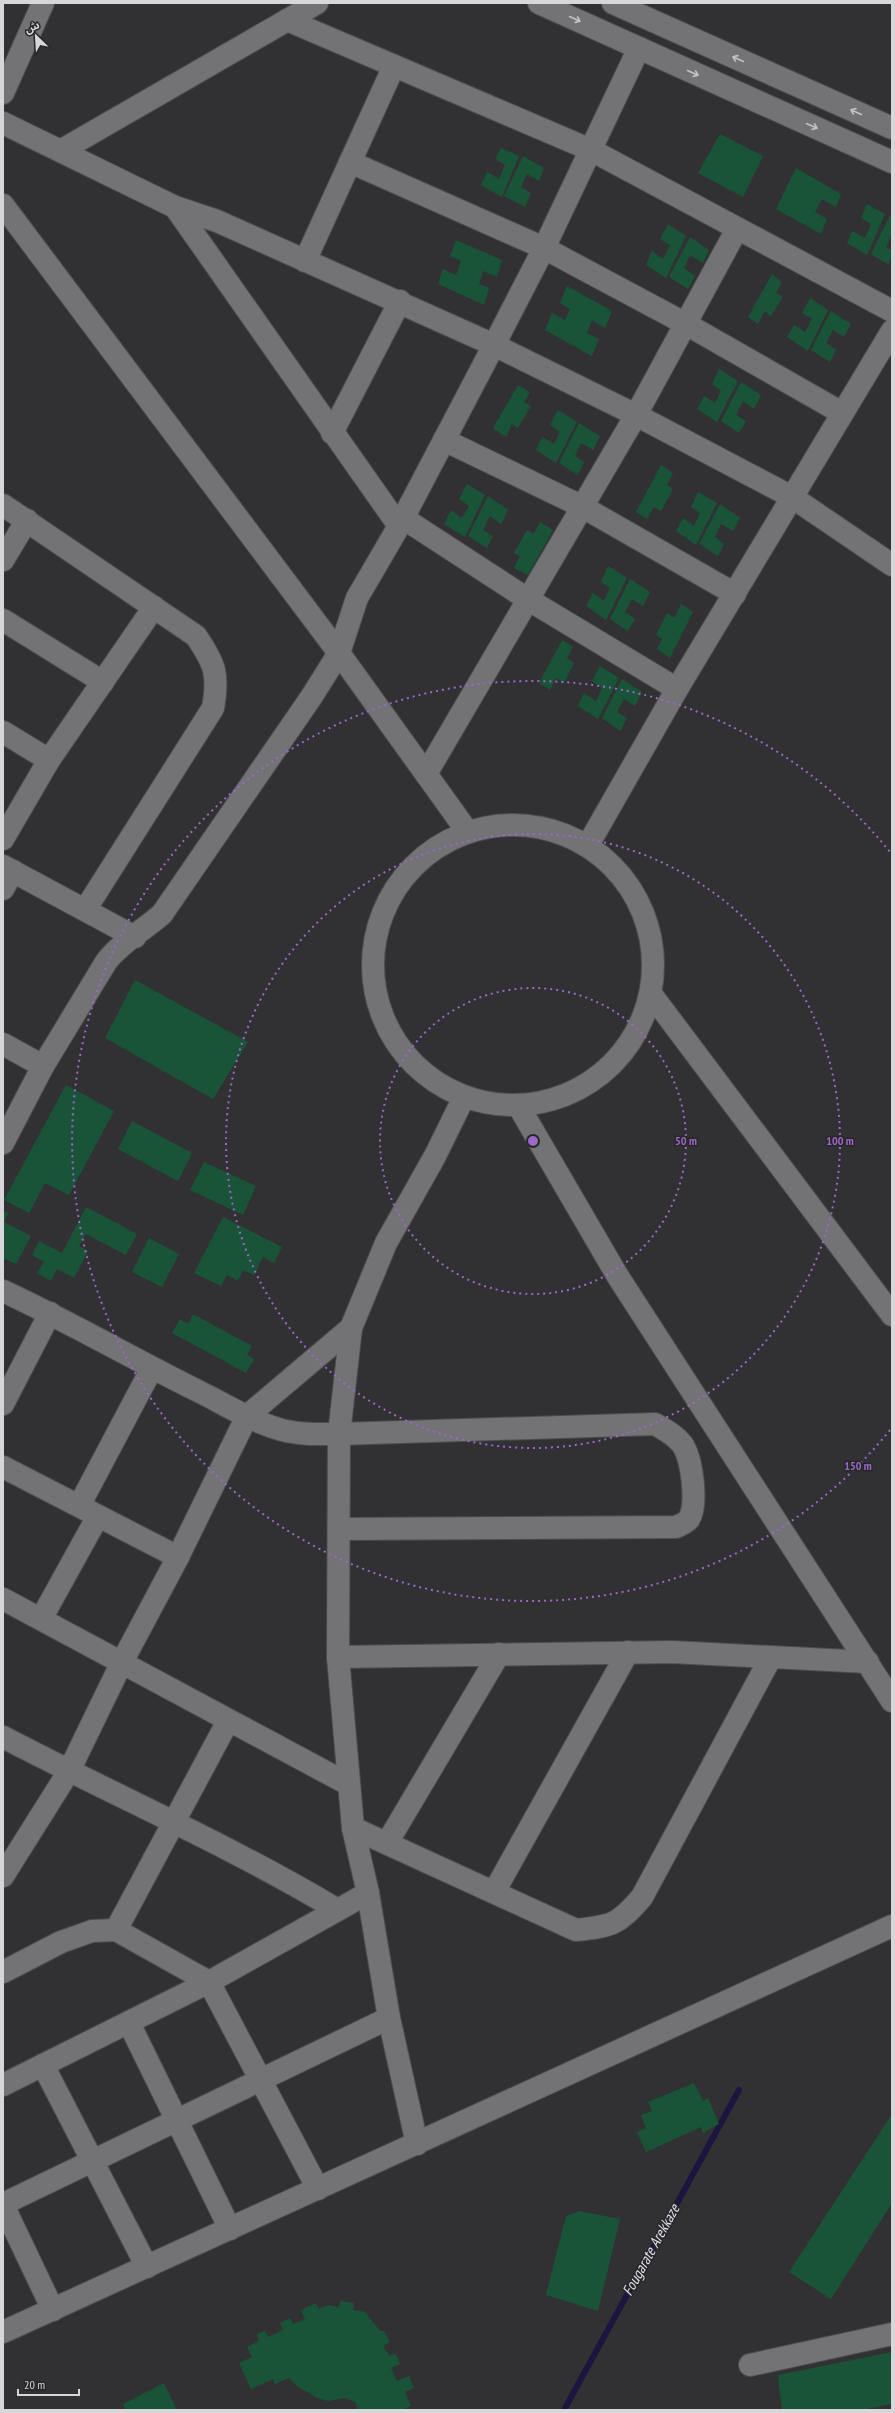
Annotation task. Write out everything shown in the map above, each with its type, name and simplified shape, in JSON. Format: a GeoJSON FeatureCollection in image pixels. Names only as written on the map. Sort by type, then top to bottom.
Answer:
{"type":"FeatureCollection","features":[{"type":"Feature","properties":{"kind":"street"},"geometry":{"type":"LineString","coordinates":[[62,150],[318,3]]}},
{"type":"Feature","properties":{"kind":"street"},"geometry":{"type":"LineString","coordinates":[[540,3],[892,162]]}},
{"type":"Feature","properties":{"kind":"street"},"geometry":{"type":"LineString","coordinates":[[613,3],[892,128]]}},
{"type":"Feature","properties":{"kind":"street"},"geometry":{"type":"LineString","coordinates":[[3,93],[38,4]]}},
{"type":"Feature","properties":{"kind":"street"},"geometry":{"type":"LineString","coordinates":[[288,20],[591,150],[892,311]]}},
{"type":"Feature","properties":{"kind":"street"},"geometry":{"type":"LineString","coordinates":[[3,1143],[43,1066],[106,962],[116,949],[135,937],[162,914],[312,696],[339,653],[357,598],[401,522],[544,248],[639,48]]}},
{"type":"Feature","properties":{"kind":"street"},"geometry":{"type":"LineString","coordinates":[[305,261],[394,66]]}},
{"type":"Feature","properties":{"kind":"street"},"geometry":{"type":"LineString","coordinates":[[3,124],[62,150],[175,206],[217,221],[305,261],[400,301],[494,345],[636,415],[792,497],[892,565]]}},
{"type":"Feature","properties":{"kind":"street"},"geometry":{"type":"LineString","coordinates":[[350,162],[544,248],[686,324],[842,413]]}},
{"type":"Feature","properties":{"kind":"street"},"geometry":{"type":"LineString","coordinates":[[3,205],[339,653],[467,831]]}},
{"type":"Feature","properties":{"kind":"street"},"geometry":{"type":"LineString","coordinates":[[175,206],[332,433],[401,522],[677,689]]}},
{"type":"Feature","properties":{"kind":"street"},"geometry":{"type":"LineString","coordinates":[[426,774],[529,600],[581,506],[636,415],[737,229]]}},
{"type":"Feature","properties":{"kind":"street"},"geometry":{"type":"LineString","coordinates":[[332,433],[400,301]]}},
{"type":"Feature","properties":{"kind":"street"},"geometry":{"type":"LineString","coordinates":[[588,845],[677,689],[892,331]]}},
{"type":"Feature","properties":{"kind":"street"},"geometry":{"type":"LineString","coordinates":[[444,440],[581,506],[735,594]]}},
{"type":"Feature","properties":{"kind":"street"},"geometry":{"type":"LineString","coordinates":[[3,504],[196,636],[208,654],[214,668],[217,685],[213,708],[85,910]]}},
{"type":"Feature","properties":{"kind":"street"},"geometry":{"type":"LineString","coordinates":[[3,560],[28,520]]}},
{"type":"Feature","properties":{"kind":"street"},"geometry":{"type":"LineString","coordinates":[[3,839],[49,760],[154,606]]}},
{"type":"Feature","properties":{"kind":"street"},"geometry":{"type":"LineString","coordinates":[[3,620],[103,682]]}},
{"type":"Feature","properties":{"kind":"street"},"geometry":{"type":"LineString","coordinates":[[3,732],[49,760]]}},
{"type":"Feature","properties":{"kind":"street"},"geometry":{"type":"LineString","coordinates":[[508,824],[550,828],[588,845],[620,873],[643,910],[654,951],[651,994],[634,1035],[617,1059],[589,1083],[555,1099],[518,1105],[491,1104],[464,1097],[426,1076],[396,1045],[378,1006],[372,964],[379,921],[398,882],[429,852],[467,831],[508,824]]}},
{"type":"Feature","properties":{"kind":"street"},"geometry":{"type":"LineString","coordinates":[[6,875],[85,910],[135,937]]}},
{"type":"Feature","properties":{"kind":"street"},"geometry":{"type":"LineString","coordinates":[[651,994],[892,1315]]}},
{"type":"Feature","properties":{"kind":"street"},"geometry":{"type":"LineString","coordinates":[[3,1044],[43,1066]]}},
{"type":"Feature","properties":{"kind":"street"},"geometry":{"type":"LineString","coordinates":[[417,2144],[389,2018],[368,1893],[354,1828],[348,1784],[338,1657],[339,1434],[351,1328],[386,1243],[435,1156],[464,1097]]}},
{"type":"Feature","properties":{"kind":"street"},"geometry":{"type":"LineString","coordinates":[[518,1105],[617,1275],[892,1701]]}},
{"type":"Feature","properties":{"kind":"street"},"geometry":{"type":"LineString","coordinates":[[3,1290],[247,1416],[282,1430],[308,1434],[339,1434],[655,1424],[671,1433],[682,1445],[691,1466],[693,1508],[688,1520],[676,1527],[339,1530]]}},
{"type":"Feature","properties":{"kind":"street"},"geometry":{"type":"LineString","coordinates":[[3,1404],[50,1313]]}},
{"type":"Feature","properties":{"kind":"street"},"geometry":{"type":"LineString","coordinates":[[3,1876],[69,1771],[122,1662],[178,1557],[247,1416],[351,1328]]}},
{"type":"Feature","properties":{"kind":"street"},"geometry":{"type":"LineString","coordinates":[[79,1506],[152,1368]]}},
{"type":"Feature","properties":{"kind":"street"},"geometry":{"type":"LineString","coordinates":[[3,1467],[178,1557]]}},
{"type":"Feature","properties":{"kind":"street"},"geometry":{"type":"LineString","coordinates":[[41,1619],[98,1516]]}},
{"type":"Feature","properties":{"kind":"street"},"geometry":{"type":"LineString","coordinates":[[3,1599],[348,1784]]}},
{"type":"Feature","properties":{"kind":"street"},"geometry":{"type":"LineString","coordinates":[[494,1892],[628,1652]]}},
{"type":"Feature","properties":{"kind":"street"},"geometry":{"type":"LineString","coordinates":[[338,1657],[672,1652],[868,1662]]}},
{"type":"Feature","properties":{"kind":"street"},"geometry":{"type":"LineString","coordinates":[[387,1843],[499,1654]]}},
{"type":"Feature","properties":{"kind":"street"},"geometry":{"type":"LineString","coordinates":[[354,1828],[576,1930],[603,1927],[625,1917],[642,1897],[771,1657]]}},
{"type":"Feature","properties":{"kind":"street"},"geometry":{"type":"LineString","coordinates":[[116,1930],[175,1822],[228,1720]]}},
{"type":"Feature","properties":{"kind":"street"},"geometry":{"type":"LineString","coordinates":[[3,1737],[69,1771],[175,1822],[293,1883],[336,1909]]}},
{"type":"Feature","properties":{"kind":"street"},"geometry":{"type":"LineString","coordinates":[[3,2085],[209,1982],[336,1909],[368,1893]]}},
{"type":"Feature","properties":{"kind":"street"},"geometry":{"type":"LineString","coordinates":[[3,2332],[892,1926]]}},
{"type":"Feature","properties":{"kind":"street"},"geometry":{"type":"LineString","coordinates":[[3,1972],[61,1942],[92,1932],[116,1930],[209,1982],[318,2189]]}},
{"type":"Feature","properties":{"kind":"street"},"geometry":{"type":"LineString","coordinates":[[53,2310],[3,2205],[389,2018]]}},
{"type":"Feature","properties":{"kind":"street"},"geometry":{"type":"LineString","coordinates":[[129,2023],[230,2229]]}},
{"type":"Feature","properties":{"kind":"street"},"geometry":{"type":"LineString","coordinates":[[43,2065],[147,2267]]}},
{"type":"Feature","properties":{"kind":"street"},"geometry":{"type":"LineString","coordinates":[[750,2365],[892,2334]]}},
{"type":"Feature","properties":{"kind":"building"},"geometry":{"type":"Polygon","coordinates":[[[720,134],[763,156],[743,197],[698,173],[720,134]]]}},
{"type":"Feature","properties":{"kind":"building"},"geometry":{"type":"Polygon","coordinates":[[[501,148],[519,156],[502,197],[481,185],[487,172],[499,179],[505,165],[495,159],[501,148]]]}},
{"type":"Feature","properties":{"kind":"building"},"geometry":{"type":"Polygon","coordinates":[[[523,156],[544,168],[539,181],[527,174],[521,187],[531,193],[525,207],[504,196],[523,156]]]}},
{"type":"Feature","properties":{"kind":"building"},"geometry":{"type":"Polygon","coordinates":[[[796,168],[841,194],[836,207],[822,199],[815,212],[827,219],[821,234],[776,209],[796,168]]]}},
{"type":"Feature","properties":{"kind":"building"},"geometry":{"type":"Polygon","coordinates":[[[867,204],[885,214],[867,255],[847,243],[852,231],[865,238],[871,224],[861,218],[867,204]]]}},
{"type":"Feature","properties":{"kind":"building"},"geometry":{"type":"Polygon","coordinates":[[[890,215],[892,216],[892,234],[886,247],[892,251],[889,265],[871,254],[890,215]]]}},
{"type":"Feature","properties":{"kind":"building"},"geometry":{"type":"Polygon","coordinates":[[[668,224],[686,236],[666,278],[646,265],[652,251],[663,259],[670,245],[660,239],[668,224]]]}},
{"type":"Feature","properties":{"kind":"building"},"geometry":{"type":"Polygon","coordinates":[[[690,237],[709,250],[703,263],[690,255],[684,268],[695,276],[688,289],[669,277],[690,237]]]}},
{"type":"Feature","properties":{"kind":"building"},"geometry":{"type":"Polygon","coordinates":[[[456,240],[502,260],[497,277],[483,271],[479,284],[489,288],[484,305],[438,284],[443,269],[456,275],[461,261],[450,256],[456,240]]]}},
{"type":"Feature","properties":{"kind":"building"},"geometry":{"type":"Polygon","coordinates":[[[772,274],[782,282],[776,293],[783,297],[771,316],[765,311],[758,324],[748,317],[772,274]]]}},
{"type":"Feature","properties":{"kind":"building"},"geometry":{"type":"Polygon","coordinates":[[[567,286],[612,311],[605,328],[592,320],[587,333],[599,339],[592,356],[545,330],[552,313],[565,320],[570,309],[560,303],[567,286]]]}},
{"type":"Feature","properties":{"kind":"building"},"geometry":{"type":"Polygon","coordinates":[[[810,298],[828,310],[808,351],[787,337],[794,325],[805,332],[812,319],[802,313],[810,298]]]}},
{"type":"Feature","properties":{"kind":"building"},"geometry":{"type":"Polygon","coordinates":[[[831,311],[851,324],[844,337],[833,330],[826,343],[836,350],[830,362],[811,350],[831,311]]]}},
{"type":"Feature","properties":{"kind":"building"},"geometry":{"type":"Polygon","coordinates":[[[719,369],[738,381],[717,422],[697,409],[704,396],[715,403],[721,391],[712,384],[719,369]]]}},
{"type":"Feature","properties":{"kind":"building"},"geometry":{"type":"Polygon","coordinates":[[[741,382],[761,395],[754,409],[743,401],[736,415],[746,421],[739,433],[721,421],[741,382]]]}},
{"type":"Feature","properties":{"kind":"building"},"geometry":{"type":"Polygon","coordinates":[[[518,385],[530,392],[524,402],[531,406],[518,428],[512,424],[506,437],[493,428],[518,385]]]}},
{"type":"Feature","properties":{"kind":"building"},"geometry":{"type":"Polygon","coordinates":[[[558,410],[577,422],[556,463],[536,450],[542,437],[554,444],[560,432],[550,425],[558,410]]]}},
{"type":"Feature","properties":{"kind":"building"},"geometry":{"type":"Polygon","coordinates":[[[579,423],[600,436],[593,450],[581,443],[575,456],[584,462],[578,475],[559,463],[579,423]]]}},
{"type":"Feature","properties":{"kind":"building"},"geometry":{"type":"Polygon","coordinates":[[[661,465],[673,473],[667,485],[673,489],[661,511],[654,507],[647,519],[636,512],[661,465]]]}},
{"type":"Feature","properties":{"kind":"building"},"geometry":{"type":"Polygon","coordinates":[[[467,484],[485,495],[465,537],[444,524],[451,510],[462,518],[469,506],[459,499],[467,484]]]}},
{"type":"Feature","properties":{"kind":"building"},"geometry":{"type":"Polygon","coordinates":[[[698,492],[717,503],[696,545],[676,531],[683,518],[694,526],[700,513],[691,507],[698,492]]]}},
{"type":"Feature","properties":{"kind":"building"},"geometry":{"type":"Polygon","coordinates":[[[488,496],[508,510],[501,524],[490,516],[483,530],[493,536],[487,548],[468,536],[488,496]]]}},
{"type":"Feature","properties":{"kind":"building"},"geometry":{"type":"Polygon","coordinates":[[[720,504],[740,518],[733,531],[721,524],[715,537],[724,544],[718,556],[699,544],[720,504]]]}},
{"type":"Feature","properties":{"kind":"building"},"geometry":{"type":"Polygon","coordinates":[[[540,522],[553,530],[528,575],[514,568],[520,556],[514,553],[527,530],[534,534],[540,522]]]}},
{"type":"Feature","properties":{"kind":"building"},"geometry":{"type":"Polygon","coordinates":[[[608,566],[627,578],[606,620],[586,606],[593,593],[604,601],[610,588],[601,582],[608,566]]]}},
{"type":"Feature","properties":{"kind":"building"},"geometry":{"type":"Polygon","coordinates":[[[630,579],[650,592],[643,606],[632,599],[625,612],[635,619],[628,631],[610,619],[630,579]]]}},
{"type":"Feature","properties":{"kind":"building"},"geometry":{"type":"Polygon","coordinates":[[[681,604],[693,612],[670,658],[657,649],[662,639],[656,635],[667,613],[674,618],[681,604]]]}},
{"type":"Feature","properties":{"kind":"building"},"geometry":{"type":"Polygon","coordinates":[[[562,640],[573,647],[567,658],[574,663],[564,683],[556,678],[550,690],[539,683],[562,640]]]}},
{"type":"Feature","properties":{"kind":"building"},"geometry":{"type":"Polygon","coordinates":[[[600,666],[619,678],[598,719],[578,706],[584,693],[596,701],[602,688],[592,681],[600,666]]]}},
{"type":"Feature","properties":{"kind":"building"},"geometry":{"type":"Polygon","coordinates":[[[622,679],[642,692],[635,706],[624,699],[617,712],[627,718],[620,731],[602,718],[622,679]]]}},
{"type":"Feature","properties":{"kind":"building"},"geometry":{"type":"Polygon","coordinates":[[[135,980],[248,1042],[213,1099],[105,1038],[135,980]]]}},
{"type":"Feature","properties":{"kind":"building"},"geometry":{"type":"Polygon","coordinates":[[[66,1085],[114,1111],[69,1195],[45,1183],[29,1213],[4,1200],[66,1085]]]}},
{"type":"Feature","properties":{"kind":"building"},"geometry":{"type":"Polygon","coordinates":[[[132,1121],[192,1153],[178,1181],[118,1149],[132,1121]]]}},
{"type":"Feature","properties":{"kind":"building"},"geometry":{"type":"Polygon","coordinates":[[[204,1162],[256,1186],[243,1215],[190,1190],[204,1162]]]}},
{"type":"Feature","properties":{"kind":"building"},"geometry":{"type":"Polygon","coordinates":[[[86,1207],[137,1234],[126,1255],[86,1234],[79,1246],[88,1251],[74,1278],[57,1269],[51,1281],[37,1273],[44,1262],[32,1255],[39,1241],[62,1253],[86,1207]]]}},
{"type":"Feature","properties":{"kind":"building"},"geometry":{"type":"Polygon","coordinates":[[[3,1211],[8,1213],[4,1222],[31,1236],[16,1264],[3,1258],[3,1211]]]}},
{"type":"Feature","properties":{"kind":"building"},"geometry":{"type":"Polygon","coordinates":[[[223,1217],[282,1247],[274,1263],[263,1257],[254,1275],[243,1270],[238,1281],[227,1275],[221,1286],[194,1273],[223,1217]]]}},
{"type":"Feature","properties":{"kind":"building"},"geometry":{"type":"Polygon","coordinates":[[[149,1238],[179,1254],[162,1287],[132,1272],[149,1238]]]}},
{"type":"Feature","properties":{"kind":"building"},"geometry":{"type":"Polygon","coordinates":[[[193,1314],[252,1346],[247,1355],[254,1359],[246,1373],[172,1333],[180,1319],[188,1324],[193,1314]]]}},
{"type":"Feature","properties":{"kind":"building"},"geometry":{"type":"Polygon","coordinates":[[[694,2083],[703,2101],[708,2098],[719,2124],[703,2133],[701,2127],[646,2152],[637,2132],[646,2128],[641,2115],[652,2111],[648,2102],[694,2083]]]}},
{"type":"Feature","properties":{"kind":"building"},"geometry":{"type":"Polygon","coordinates":[[[892,2114],[892,2203],[831,2299],[789,2272],[892,2114]]]}},
{"type":"Feature","properties":{"kind":"building"},"geometry":{"type":"Polygon","coordinates":[[[579,2211],[620,2219],[598,2311],[546,2295],[566,2216],[579,2211]]]}},
{"type":"Feature","properties":{"kind":"building"},"geometry":{"type":"Polygon","coordinates":[[[340,2301],[354,2303],[353,2310],[365,2312],[380,2331],[384,2331],[390,2342],[383,2346],[389,2355],[396,2354],[400,2364],[391,2368],[397,2381],[409,2376],[414,2388],[405,2392],[411,2406],[402,2410],[358,2410],[355,2402],[345,2398],[328,2401],[317,2398],[297,2386],[289,2378],[275,2384],[273,2379],[251,2389],[239,2363],[252,2357],[247,2347],[259,2341],[257,2334],[265,2331],[268,2337],[283,2330],[280,2323],[290,2318],[293,2324],[305,2319],[301,2310],[316,2303],[319,2309],[328,2305],[339,2307],[340,2301]]]}},
{"type":"Feature","properties":{"kind":"building"},"geometry":{"type":"Polygon","coordinates":[[[892,2352],[892,2404],[862,2410],[782,2410],[778,2375],[892,2352]]]}},
{"type":"Feature","properties":{"kind":"building"},"geometry":{"type":"Polygon","coordinates":[[[164,2383],[177,2410],[126,2410],[123,2404],[164,2383]]]}},
{"type":"Feature","properties":{"kind":"waterway","name":"Fougarate Arekkaze"},"geometry":{"type":"LineString","coordinates":[[564,2410],[739,2090]]}}]}
